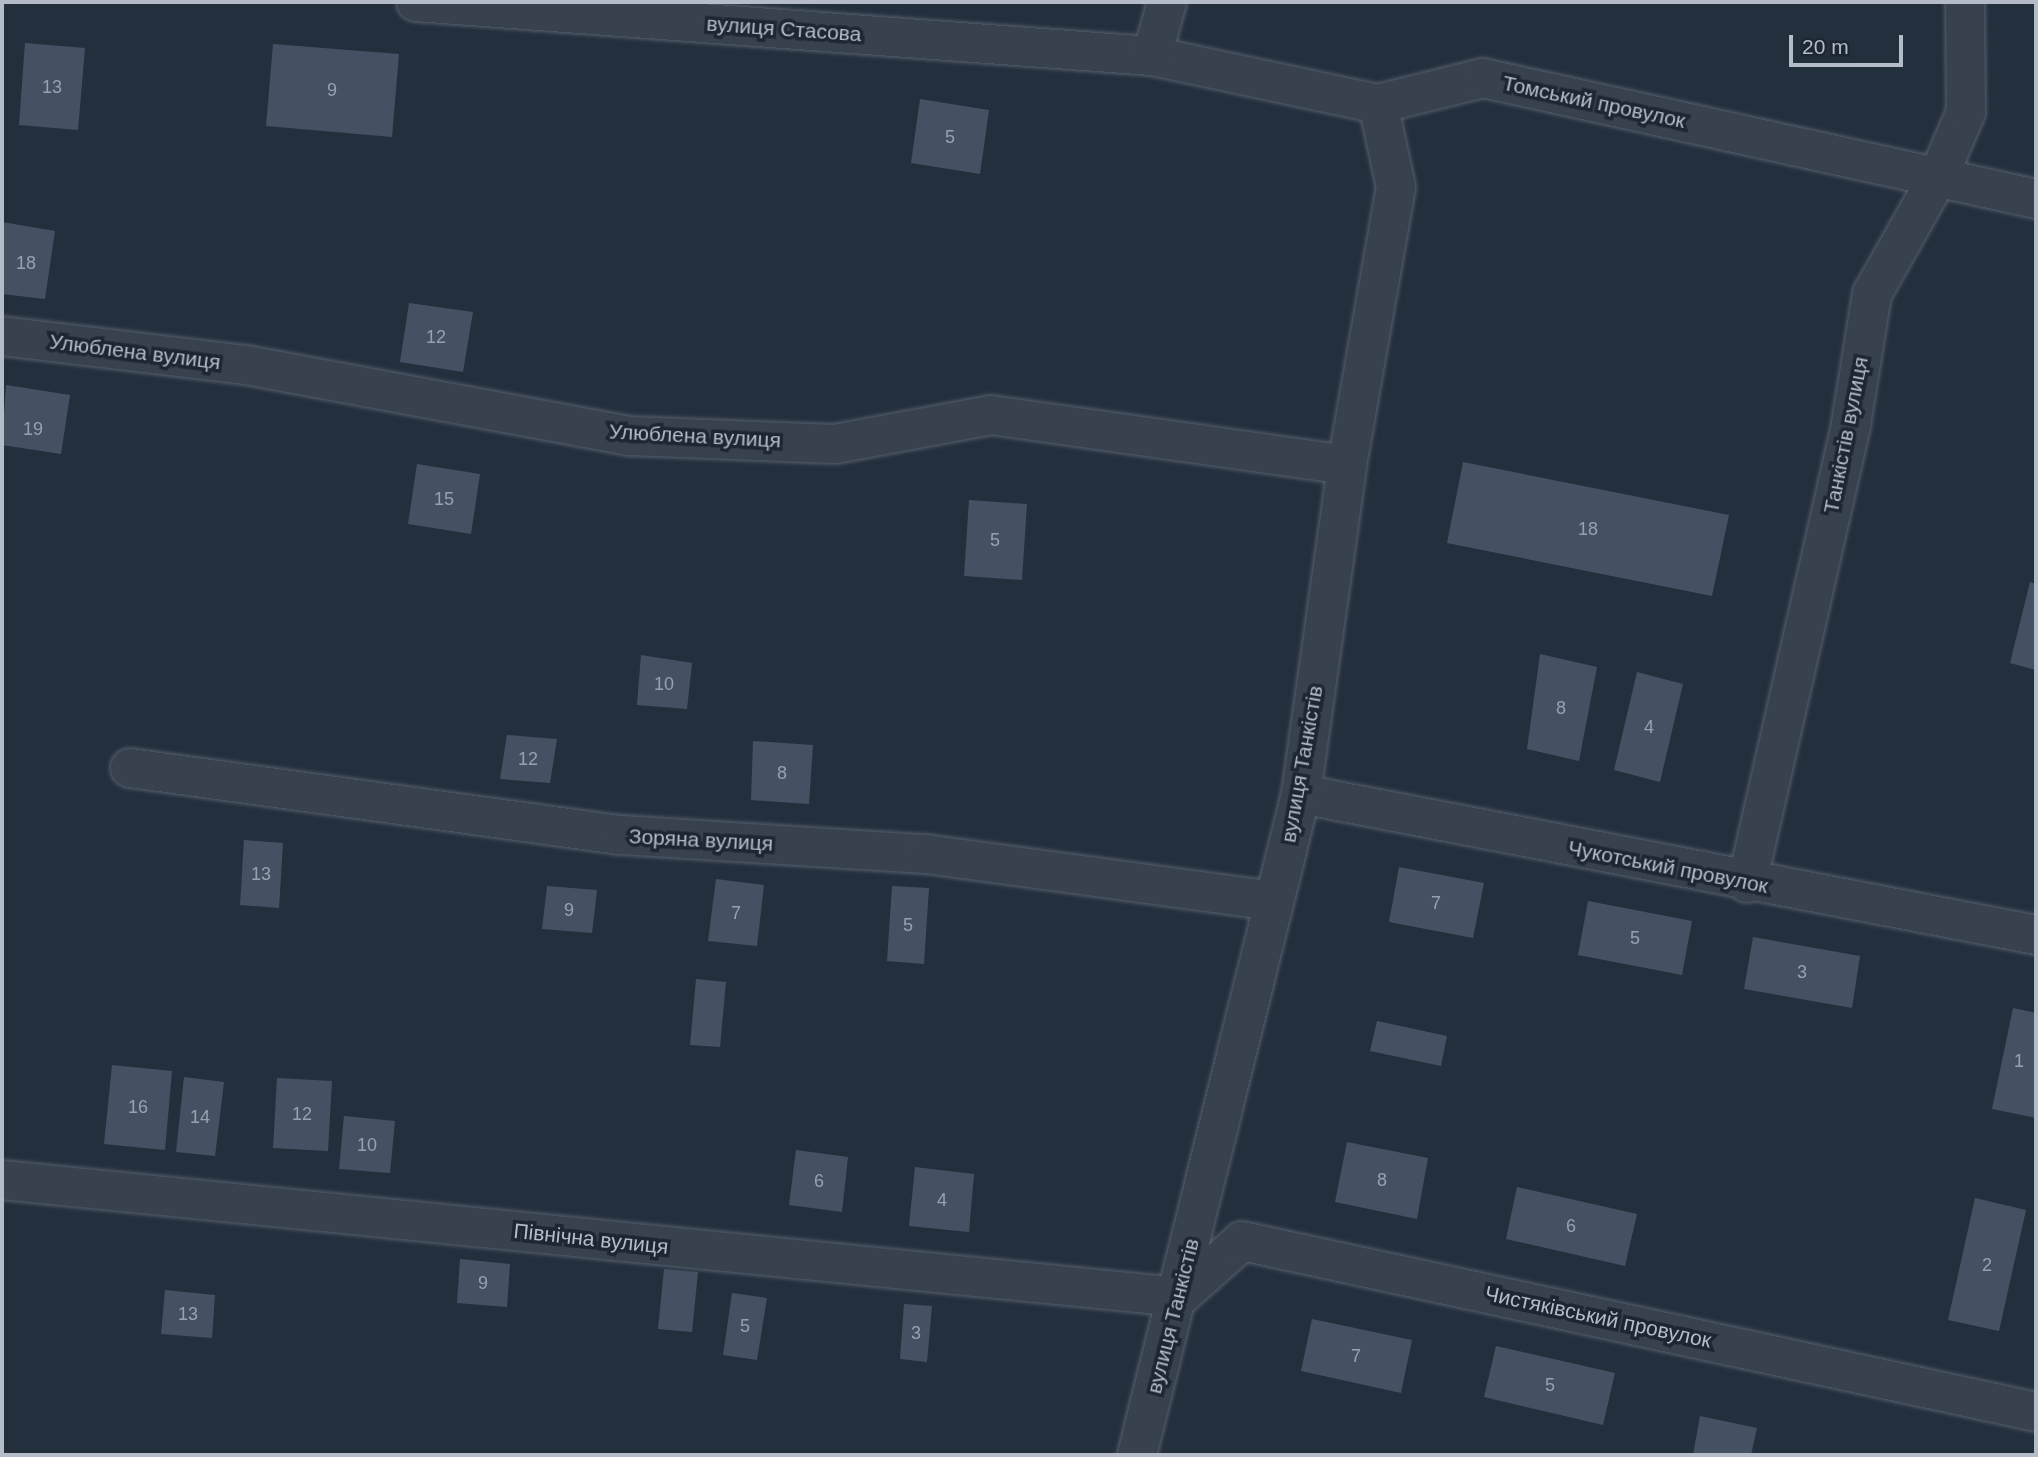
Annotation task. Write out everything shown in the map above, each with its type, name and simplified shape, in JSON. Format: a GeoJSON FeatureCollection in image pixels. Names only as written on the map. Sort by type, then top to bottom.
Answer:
{"type":"FeatureCollection","features":[{"type":"Feature","properties":{"kind":"street","name":"вулиця Стасова"},"geometry":{"type":"LineString","coordinates":[[416,2],[1152,56]]}},
{"type":"Feature","properties":{"kind":"street"},"geometry":{"type":"LineString","coordinates":[[1152,56],[1167,2]]}},
{"type":"Feature","properties":{"kind":"street","name":"Танкістів вулиця"},"geometry":{"type":"LineString","coordinates":[[1747,883],[1851,424],[1872,294],[1938,177],[1966,112],[1965,2]]}},
{"type":"Feature","properties":{"kind":"street","name":"Томський провулок"},"geometry":{"type":"LineString","coordinates":[[1152,56],[1378,104],[1483,78],[2036,199]]}},
{"type":"Feature","properties":{"kind":"street","name":"вулиця Танкістів"},"geometry":{"type":"LineString","coordinates":[[1137,1455],[1179,1297],[1301,794],[1347,465],[1396,187],[1378,104]]}},
{"type":"Feature","properties":{"kind":"street","name":"Улюблена вулиця"},"geometry":{"type":"LineString","coordinates":[[2,336],[246,365],[629,436],[835,444],[991,415],[1347,465]]}},
{"type":"Feature","properties":{"kind":"street","name":"Зоряна вулиця"},"geometry":{"type":"LineString","coordinates":[[130,768],[621,835],[926,854],[1274,901]]}},
{"type":"Feature","properties":{"kind":"street","name":"Чукотський провулок"},"geometry":{"type":"LineString","coordinates":[[1301,794],[1747,883],[2036,935]]}},
{"type":"Feature","properties":{"kind":"street","name":"Північна вулиця"},"geometry":{"type":"LineString","coordinates":[[2,1180],[1179,1297]]}},
{"type":"Feature","properties":{"kind":"street","name":"Чистяківський провулок"},"geometry":{"type":"LineString","coordinates":[[1179,1297],[1242,1241],[2036,1412]]}},
{"type":"Feature","properties":{"kind":"building"},"geometry":{"type":"Polygon","coordinates":[[[25,43],[85,48],[78,130],[19,125],[25,43]]]}},
{"type":"Feature","properties":{"kind":"building"},"geometry":{"type":"Polygon","coordinates":[[[273,44],[399,54],[392,137],[266,126],[273,44]]]}},
{"type":"Feature","properties":{"kind":"building"},"geometry":{"type":"Polygon","coordinates":[[[920,99],[989,110],[980,174],[911,163],[920,99]]]}},
{"type":"Feature","properties":{"kind":"building"},"geometry":{"type":"Polygon","coordinates":[[[2,222],[55,231],[45,299],[2,294],[2,222]]]}},
{"type":"Feature","properties":{"kind":"building"},"geometry":{"type":"Polygon","coordinates":[[[409,303],[473,312],[463,372],[400,362],[409,303]]]}},
{"type":"Feature","properties":{"kind":"building"},"geometry":{"type":"Polygon","coordinates":[[[6,385],[70,395],[61,454],[2,445],[6,385]]]}},
{"type":"Feature","properties":{"kind":"building"},"geometry":{"type":"Polygon","coordinates":[[[1463,462],[1729,515],[1712,596],[1447,543],[1463,462]]]}},
{"type":"Feature","properties":{"kind":"building"},"geometry":{"type":"Polygon","coordinates":[[[417,464],[480,474],[471,534],[408,524],[417,464]]]}},
{"type":"Feature","properties":{"kind":"building"},"geometry":{"type":"Polygon","coordinates":[[[969,500],[1027,504],[1022,580],[964,576],[969,500]]]}},
{"type":"Feature","properties":{"kind":"building"},"geometry":{"type":"Polygon","coordinates":[[[2030,582],[2036,584],[2036,670],[2010,663],[2030,582]]]}},
{"type":"Feature","properties":{"kind":"building"},"geometry":{"type":"Polygon","coordinates":[[[1540,654],[1597,667],[1579,761],[1527,749],[1540,654]]]}},
{"type":"Feature","properties":{"kind":"building"},"geometry":{"type":"Polygon","coordinates":[[[641,655],[692,663],[687,709],[637,705],[641,655]]]}},
{"type":"Feature","properties":{"kind":"building"},"geometry":{"type":"Polygon","coordinates":[[[1637,672],[1683,684],[1660,782],[1614,770],[1637,672]]]}},
{"type":"Feature","properties":{"kind":"building"},"geometry":{"type":"Polygon","coordinates":[[[507,735],[557,739],[550,783],[500,779],[507,735]]]}},
{"type":"Feature","properties":{"kind":"building"},"geometry":{"type":"Polygon","coordinates":[[[753,741],[813,745],[809,804],[751,800],[753,741]]]}},
{"type":"Feature","properties":{"kind":"building"},"geometry":{"type":"Polygon","coordinates":[[[244,840],[283,843],[279,908],[240,905],[244,840]]]}},
{"type":"Feature","properties":{"kind":"building"},"geometry":{"type":"Polygon","coordinates":[[[1399,867],[1484,883],[1473,938],[1389,922],[1399,867]]]}},
{"type":"Feature","properties":{"kind":"building"},"geometry":{"type":"Polygon","coordinates":[[[716,879],[764,885],[757,946],[708,941],[716,879]]]}},
{"type":"Feature","properties":{"kind":"building"},"geometry":{"type":"Polygon","coordinates":[[[547,886],[597,890],[592,933],[542,929],[547,886]]]}},
{"type":"Feature","properties":{"kind":"building"},"geometry":{"type":"Polygon","coordinates":[[[892,886],[929,888],[924,964],[887,961],[892,886]]]}},
{"type":"Feature","properties":{"kind":"building"},"geometry":{"type":"Polygon","coordinates":[[[1588,901],[1692,921],[1682,975],[1578,955],[1588,901]]]}},
{"type":"Feature","properties":{"kind":"building"},"geometry":{"type":"Polygon","coordinates":[[[1753,937],[1860,956],[1852,1008],[1744,989],[1753,937]]]}},
{"type":"Feature","properties":{"kind":"building"},"geometry":{"type":"Polygon","coordinates":[[[696,979],[726,982],[720,1047],[690,1045],[696,979]]]}},
{"type":"Feature","properties":{"kind":"building"},"geometry":{"type":"Polygon","coordinates":[[[2013,1008],[2036,1013],[2036,1118],[1992,1109],[2013,1008]]]}},
{"type":"Feature","properties":{"kind":"building"},"geometry":{"type":"Polygon","coordinates":[[[1377,1021],[1447,1036],[1441,1066],[1370,1051],[1377,1021]]]}},
{"type":"Feature","properties":{"kind":"building"},"geometry":{"type":"Polygon","coordinates":[[[112,1065],[172,1071],[165,1150],[104,1144],[112,1065]]]}},
{"type":"Feature","properties":{"kind":"building"},"geometry":{"type":"Polygon","coordinates":[[[184,1077],[224,1082],[215,1156],[176,1152],[184,1077]]]}},
{"type":"Feature","properties":{"kind":"building"},"geometry":{"type":"Polygon","coordinates":[[[277,1078],[332,1081],[328,1151],[273,1148],[277,1078]]]}},
{"type":"Feature","properties":{"kind":"building"},"geometry":{"type":"Polygon","coordinates":[[[344,1116],[395,1121],[390,1173],[339,1169],[344,1116]]]}},
{"type":"Feature","properties":{"kind":"building"},"geometry":{"type":"Polygon","coordinates":[[[1347,1142],[1428,1158],[1417,1219],[1335,1202],[1347,1142]]]}},
{"type":"Feature","properties":{"kind":"building"},"geometry":{"type":"Polygon","coordinates":[[[796,1150],[848,1157],[842,1212],[789,1205],[796,1150]]]}},
{"type":"Feature","properties":{"kind":"building"},"geometry":{"type":"Polygon","coordinates":[[[915,1167],[974,1174],[969,1232],[909,1226],[915,1167]]]}},
{"type":"Feature","properties":{"kind":"building"},"geometry":{"type":"Polygon","coordinates":[[[1517,1187],[1637,1214],[1625,1266],[1506,1239],[1517,1187]]]}},
{"type":"Feature","properties":{"kind":"building"},"geometry":{"type":"Polygon","coordinates":[[[1975,1198],[2026,1210],[1999,1331],[1948,1320],[1975,1198]]]}},
{"type":"Feature","properties":{"kind":"building"},"geometry":{"type":"Polygon","coordinates":[[[460,1259],[510,1264],[507,1307],[457,1303],[460,1259]]]}},
{"type":"Feature","properties":{"kind":"building"},"geometry":{"type":"Polygon","coordinates":[[[664,1269],[698,1272],[692,1332],[658,1329],[664,1269]]]}},
{"type":"Feature","properties":{"kind":"building"},"geometry":{"type":"Polygon","coordinates":[[[165,1290],[215,1295],[212,1338],[161,1334],[165,1290]]]}},
{"type":"Feature","properties":{"kind":"building"},"geometry":{"type":"Polygon","coordinates":[[[732,1293],[767,1298],[757,1360],[723,1355],[732,1293]]]}},
{"type":"Feature","properties":{"kind":"building"},"geometry":{"type":"Polygon","coordinates":[[[904,1304],[932,1306],[927,1362],[900,1359],[904,1304]]]}},
{"type":"Feature","properties":{"kind":"building"},"geometry":{"type":"Polygon","coordinates":[[[1312,1319],[1412,1340],[1401,1393],[1301,1371],[1312,1319]]]}},
{"type":"Feature","properties":{"kind":"building"},"geometry":{"type":"Polygon","coordinates":[[[1496,1346],[1615,1373],[1603,1425],[1484,1397],[1496,1346]]]}},
{"type":"Feature","properties":{"kind":"building"},"geometry":{"type":"Polygon","coordinates":[[[1700,1416],[1757,1428],[1751,1455],[1693,1455],[1700,1416]]]}}]}
